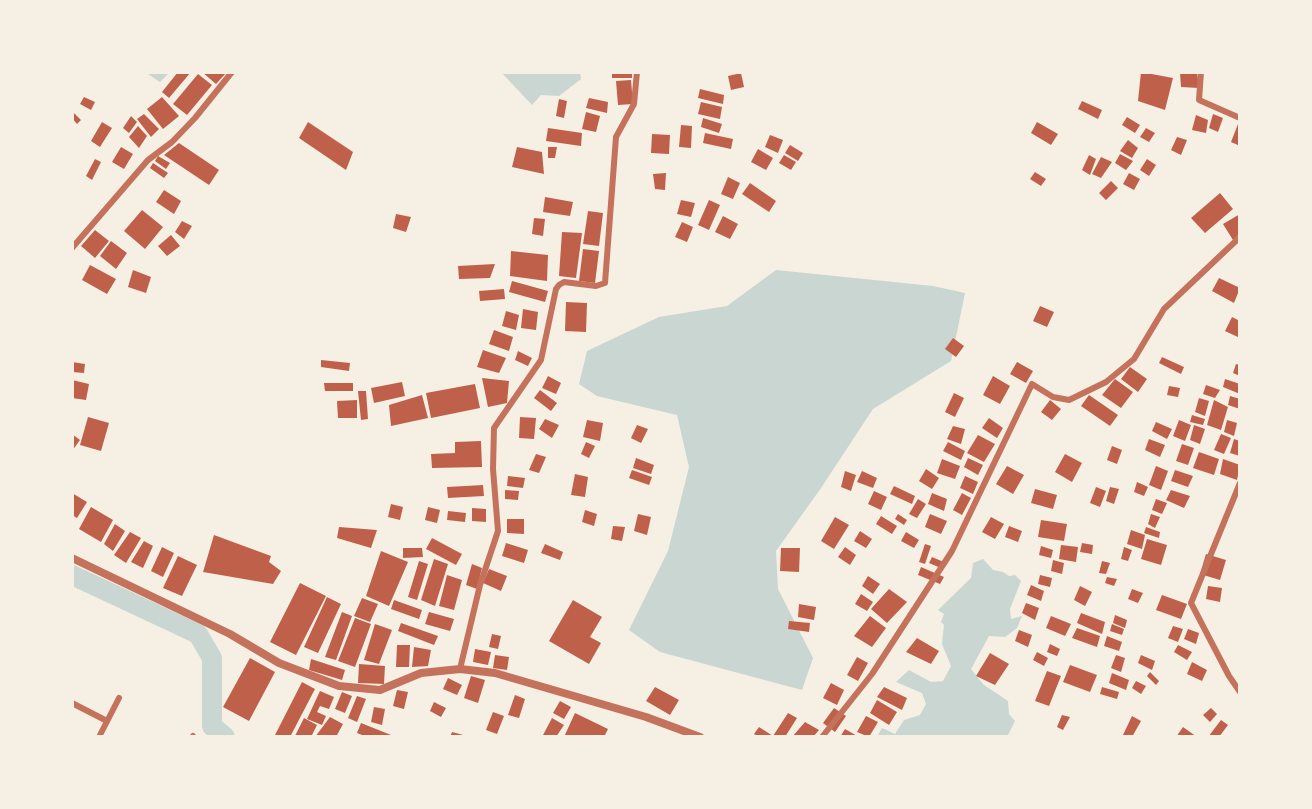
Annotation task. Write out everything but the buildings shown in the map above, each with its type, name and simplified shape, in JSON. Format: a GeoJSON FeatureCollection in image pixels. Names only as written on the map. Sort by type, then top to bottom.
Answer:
{"type":"FeatureCollection","features":[{"type":"Feature","properties":{"kind":"street"},"geometry":{"type":"LineString","coordinates":[[72,248],[148,160],[172,142],[195,118],[232,72]]}},
{"type":"Feature","properties":{"kind":"street"},"geometry":{"type":"LineString","coordinates":[[460,669],[480,585],[498,531],[493,469],[494,428],[541,360],[556,289],[559,285],[564,282],[596,286],[604,283],[616,136],[634,104],[638,72]]}},
{"type":"Feature","properties":{"kind":"street"},"geometry":{"type":"LineString","coordinates":[[1201,72],[1198,100],[1240,118]]}},
{"type":"Feature","properties":{"kind":"street"},"geometry":{"type":"LineString","coordinates":[[822,737],[872,674],[952,551],[1032,384],[1053,397],[1069,400],[1106,382],[1134,359],[1164,309],[1240,237]]}},
{"type":"Feature","properties":{"kind":"street"},"geometry":{"type":"LineString","coordinates":[[1240,483],[1191,603],[1229,676],[1240,692]]}},
{"type":"Feature","properties":{"kind":"street"},"geometry":{"type":"LineString","coordinates":[[72,558],[231,634],[279,663],[339,686],[380,690],[421,673],[460,669],[495,673],[646,717],[700,737]]}},
{"type":"Feature","properties":{"kind":"street"},"geometry":{"type":"LineString","coordinates":[[99,737],[119,698]]}},
{"type":"Feature","properties":{"kind":"street"},"geometry":{"type":"LineString","coordinates":[[72,703],[107,721]]}},
{"type":"Feature","properties":{"kind":"shaded area"},"geometry":{"type":"Polygon","coordinates":[[[145,72],[170,72],[160,82],[145,72]]]}},
{"type":"Feature","properties":{"kind":"shaded area"},"geometry":{"type":"Polygon","coordinates":[[[501,72],[580,72],[581,79],[559,96],[541,95],[532,105],[501,72]]]}},
{"type":"Feature","properties":{"kind":"shaded area"},"geometry":{"type":"Polygon","coordinates":[[[776,270],[933,286],[965,293],[951,361],[873,409],[776,551],[778,589],[813,658],[802,690],[660,652],[629,630],[668,551],[689,467],[677,415],[597,396],[579,384],[587,351],[659,317],[727,306],[776,270]]]}},
{"type":"Feature","properties":{"kind":"shaded area"},"geometry":{"type":"Polygon","coordinates":[[[983,559],[993,570],[1009,576],[1015,575],[1021,581],[1010,609],[1011,619],[1022,616],[1017,628],[1005,637],[989,636],[971,669],[984,685],[1008,701],[1009,714],[1015,721],[1007,737],[877,737],[882,728],[895,734],[904,720],[920,715],[926,704],[922,693],[896,682],[909,670],[931,682],[943,681],[951,666],[942,644],[944,625],[941,622],[944,614],[938,610],[971,578],[973,563],[983,559]]]}},
{"type":"Feature","properties":{"kind":"waterway"},"geometry":{"type":"LineString","coordinates":[[72,575],[198,634],[212,658],[212,726],[225,737]]}}]}
